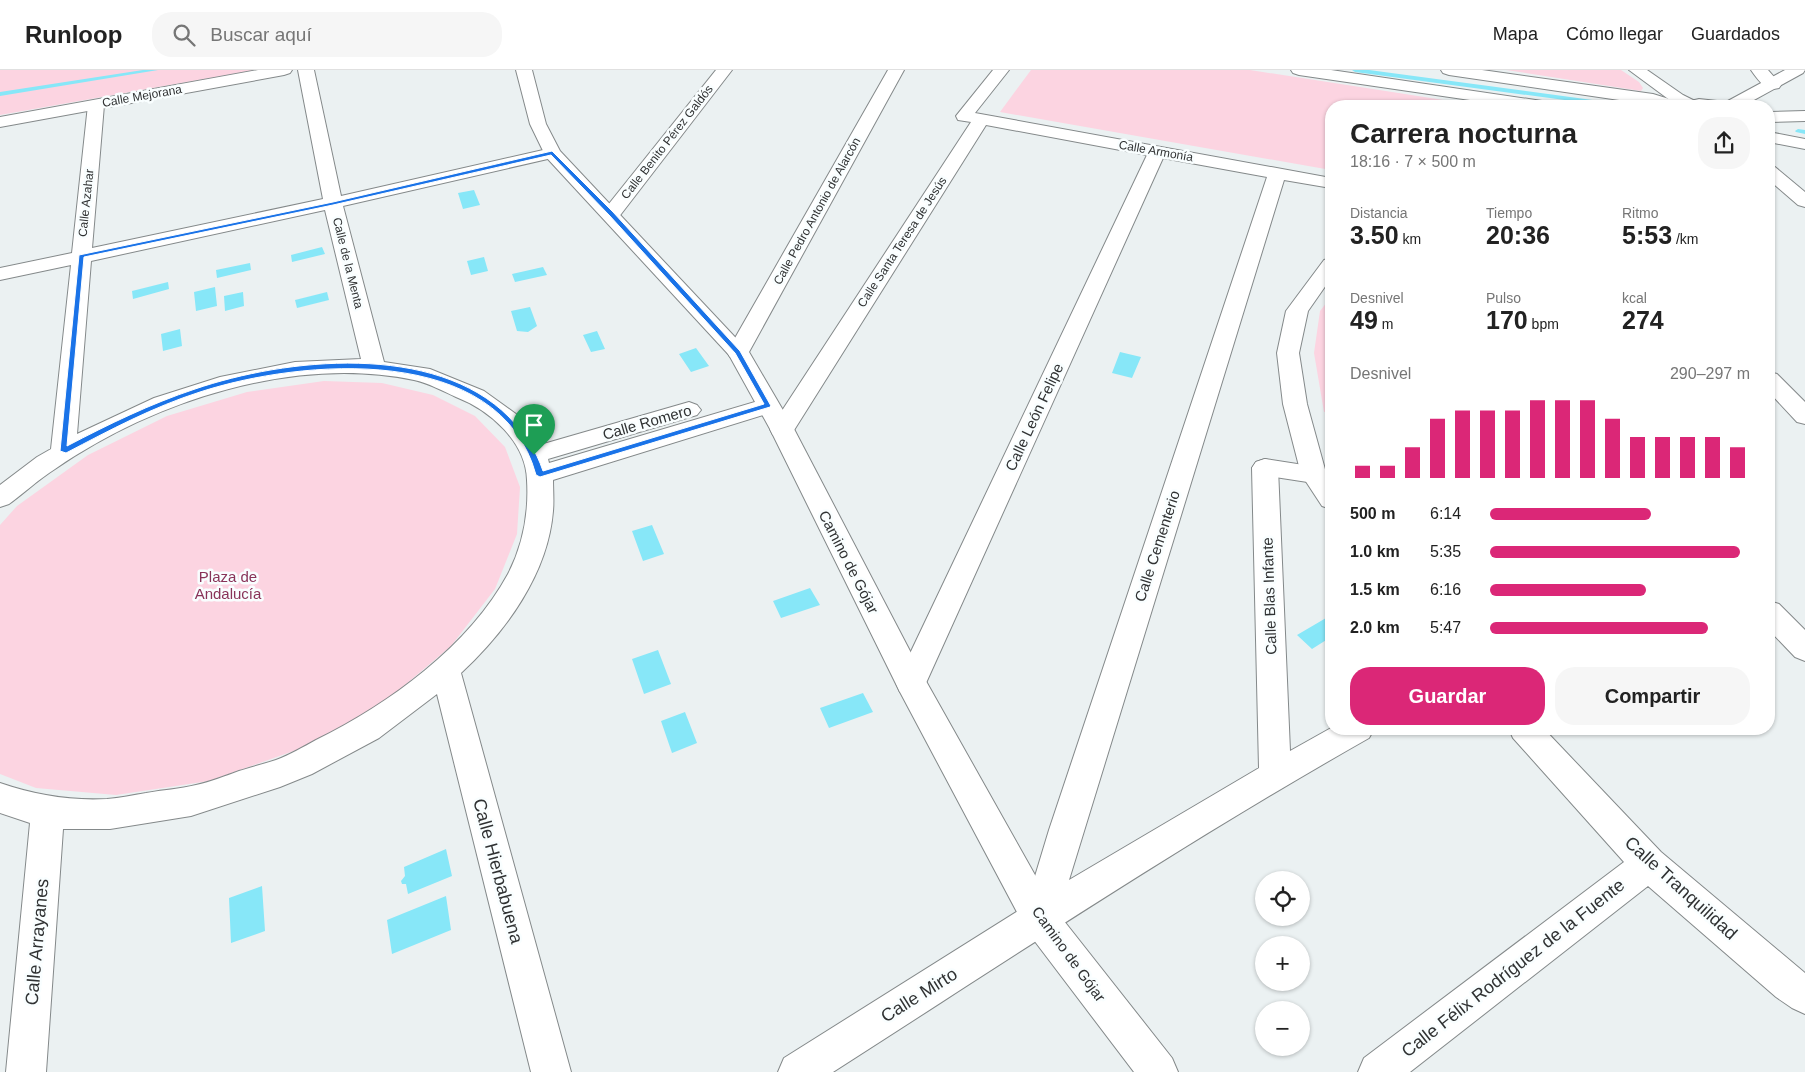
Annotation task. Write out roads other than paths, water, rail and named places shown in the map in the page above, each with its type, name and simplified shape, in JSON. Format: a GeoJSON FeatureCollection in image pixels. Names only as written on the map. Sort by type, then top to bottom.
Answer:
{"type":"FeatureCollection","features":[{"type":"Feature","properties":{"kind":"street","name":"Calle Mejorana"},"geometry":{"type":"LineString","coordinates":[[0,122],[284,70]]}},
{"type":"Feature","properties":{"kind":"street","name":"Calle de la Menta"},"geometry":{"type":"LineString","coordinates":[[306,70],[333,203],[374,366]]}},
{"type":"Feature","properties":{"kind":"street","name":"Camino de Gójar"},"geometry":{"type":"LineString","coordinates":[[524,70],[538,124],[552,153],[738,352],[782,430],[911,683],[1040,919],[1158,1072]]}},
{"type":"Feature","properties":{"kind":"street","name":"Calle Benito Pérez Galdós"},"geometry":{"type":"LineString","coordinates":[[611,214],[724,70]]}},
{"type":"Feature","properties":{"kind":"street","name":"Calle Pedro Antonio de Alarcón"},"geometry":{"type":"LineString","coordinates":[[738,352],[896,70]]}},
{"type":"Feature","properties":{"kind":"street"},"geometry":{"type":"LineString","coordinates":[[981,119],[964,116],[1001,70]]}},
{"type":"Feature","properties":{"kind":"street"},"geometry":{"type":"LineString","coordinates":[[1299,70],[1502,100]]}},
{"type":"Feature","properties":{"kind":"street"},"geometry":{"type":"LineString","coordinates":[[1449,70],[1658,100]]}},
{"type":"Feature","properties":{"kind":"street"},"geometry":{"type":"LineString","coordinates":[[1638,70],[1679,100]]}},
{"type":"Feature","properties":{"kind":"street"},"geometry":{"type":"LineString","coordinates":[[1759,70],[1773,85]]}},
{"type":"Feature","properties":{"kind":"street"},"geometry":{"type":"LineString","coordinates":[[1743,100],[1797,70]]}},
{"type":"Feature","properties":{"kind":"street","name":"Calle Azahar"},"geometry":{"type":"LineString","coordinates":[[63,451],[96,105]]}},
{"type":"Feature","properties":{"kind":"street"},"geometry":{"type":"LineString","coordinates":[[1775,117],[1805,116]]}},
{"type":"Feature","properties":{"kind":"street","name":"Calle Armonía"},"geometry":{"type":"LineString","coordinates":[[981,119],[1325,182]]}},
{"type":"Feature","properties":{"kind":"street","name":"Calle Santa Teresa de Jesús"},"geometry":{"type":"LineString","coordinates":[[782,430],[981,119]]}},
{"type":"Feature","properties":{"kind":"street"},"geometry":{"type":"LineString","coordinates":[[1775,138],[1805,144]]}},
{"type":"Feature","properties":{"kind":"street","name":"Calle León Felipe"},"geometry":{"type":"LineString","coordinates":[[911,683],[1157,151]]}},
{"type":"Feature","properties":{"kind":"street"},"geometry":{"type":"LineString","coordinates":[[0,274],[333,203],[552,153]]}},
{"type":"Feature","properties":{"kind":"street","name":"Calle Cementerio"},"geometry":{"type":"LineString","coordinates":[[1040,919],[1066,830],[1277,173]]}},
{"type":"Feature","properties":{"kind":"street"},"geometry":{"type":"LineString","coordinates":[[1775,176],[1805,200]]}},
{"type":"Feature","properties":{"kind":"street"},"geometry":{"type":"LineString","coordinates":[[1325,272],[1297,311],[1288,352],[1295,404],[1314,474],[1325,491]]}},
{"type":"Feature","properties":{"kind":"street"},"geometry":{"type":"LineString","coordinates":[[0,498],[63,451],[130,416],[198,390],[267,373],[332,366],[374,366],[420,373],[460,386],[494,406],[519,432],[537,465],[541,497],[537,533],[520,578],[490,624],[446,671],[376,724],[292,768],[199,800],[106,814],[48,812],[0,798]]}},
{"type":"Feature","properties":{"kind":"street"},"geometry":{"type":"LineString","coordinates":[[1775,385],[1805,416]]}},
{"type":"Feature","properties":{"kind":"street","name":"Calle Romero"},"geometry":{"type":"LineString","coordinates":[[537,465],[763,398]]}},
{"type":"Feature","properties":{"kind":"street","name":"Calle Blas Infante"},"geometry":{"type":"LineString","coordinates":[[1274,774],[1265,468],[1314,474]]}},
{"type":"Feature","properties":{"kind":"street"},"geometry":{"type":"LineString","coordinates":[[1775,618],[1805,649]]}},
{"type":"Feature","properties":{"kind":"street","name":"Calle Hierbabuena"},"geometry":{"type":"LineString","coordinates":[[446,671],[550,1072]]}},
{"type":"Feature","properties":{"kind":"street"},"geometry":{"type":"LineString","coordinates":[[1040,919],[1274,774],[1347,735]]}},
{"type":"Feature","properties":{"kind":"street","name":"Calle Tranquilidad"},"geometry":{"type":"LineString","coordinates":[[1530,735],[1649,864],[1789,984],[1805,995]]}},
{"type":"Feature","properties":{"kind":"street","name":"Calle Arrayanes"},"geometry":{"type":"LineString","coordinates":[[26,1072],[48,812]]}},
{"type":"Feature","properties":{"kind":"street","name":"Calle Félix Rodríguez de la Fuente"},"geometry":{"type":"LineString","coordinates":[[1378,1072],[1649,864]]}},
{"type":"Feature","properties":{"kind":"street","name":"Calle Mirto"},"geometry":{"type":"LineString","coordinates":[[798,1072],[1040,919]]}},
{"type":"Feature","properties":{"kind":"water"},"geometry":{"type":"Polygon","coordinates":[[[474,190],[480,205],[463,209],[458,193],[474,190]]]}},
{"type":"Feature","properties":{"kind":"water"},"geometry":{"type":"Polygon","coordinates":[[[322,247],[325,254],[292,262],[291,255],[322,247]]]}},
{"type":"Feature","properties":{"kind":"water"},"geometry":{"type":"Polygon","coordinates":[[[484,257],[488,271],[471,275],[467,261],[484,257]]]}},
{"type":"Feature","properties":{"kind":"water"},"geometry":{"type":"Polygon","coordinates":[[[250,263],[251,270],[217,278],[216,270],[250,263]]]}},
{"type":"Feature","properties":{"kind":"water"},"geometry":{"type":"Polygon","coordinates":[[[543,267],[547,275],[515,282],[512,274],[543,267]]]}},
{"type":"Feature","properties":{"kind":"water"},"geometry":{"type":"Polygon","coordinates":[[[168,282],[169,289],[133,299],[132,291],[168,282]]]}},
{"type":"Feature","properties":{"kind":"water"},"geometry":{"type":"Polygon","coordinates":[[[215,287],[217,306],[196,311],[194,292],[215,287]]]}},
{"type":"Feature","properties":{"kind":"water"},"geometry":{"type":"Polygon","coordinates":[[[243,292],[244,306],[225,311],[224,296],[243,292]]]}},
{"type":"Feature","properties":{"kind":"water"},"geometry":{"type":"Polygon","coordinates":[[[327,292],[329,300],[297,308],[295,300],[327,292]]]}},
{"type":"Feature","properties":{"kind":"water"},"geometry":{"type":"Polygon","coordinates":[[[530,307],[537,326],[528,332],[517,331],[511,311],[530,307]]]}},
{"type":"Feature","properties":{"kind":"water"},"geometry":{"type":"Polygon","coordinates":[[[180,329],[182,346],[163,351],[161,334],[180,329]]]}},
{"type":"Feature","properties":{"kind":"water"},"geometry":{"type":"Polygon","coordinates":[[[597,331],[605,349],[591,352],[583,335],[597,331]]]}},
{"type":"Feature","properties":{"kind":"water"},"geometry":{"type":"Polygon","coordinates":[[[696,348],[709,366],[691,372],[679,354],[696,348]]]}},
{"type":"Feature","properties":{"kind":"water"},"geometry":{"type":"Polygon","coordinates":[[[1120,352],[1141,357],[1132,378],[1112,373],[1120,352]]]}},
{"type":"Feature","properties":{"kind":"water"},"geometry":{"type":"Polygon","coordinates":[[[652,525],[664,554],[643,561],[632,531],[652,525]]]}},
{"type":"Feature","properties":{"kind":"water"},"geometry":{"type":"Polygon","coordinates":[[[810,588],[820,605],[781,618],[773,601],[810,588]]]}},
{"type":"Feature","properties":{"kind":"water"},"geometry":{"type":"Polygon","coordinates":[[[1325,619],[1325,641],[1312,649],[1297,635],[1325,619]]]}},
{"type":"Feature","properties":{"kind":"water"},"geometry":{"type":"Polygon","coordinates":[[[658,650],[671,684],[644,694],[632,659],[658,650]]]}},
{"type":"Feature","properties":{"kind":"water"},"geometry":{"type":"Polygon","coordinates":[[[863,693],[873,712],[829,728],[820,708],[863,693]]]}},
{"type":"Feature","properties":{"kind":"water"},"geometry":{"type":"Polygon","coordinates":[[[685,712],[697,743],[672,753],[661,721],[685,712]]]}},
{"type":"Feature","properties":{"kind":"water"},"geometry":{"type":"Polygon","coordinates":[[[446,849],[452,876],[408,894],[406,884],[402,884],[401,881],[405,876],[404,867],[446,849]]]}},
{"type":"Feature","properties":{"kind":"water"},"geometry":{"type":"Polygon","coordinates":[[[262,886],[265,931],[231,943],[229,898],[262,886]]]}},
{"type":"Feature","properties":{"kind":"water"},"geometry":{"type":"Polygon","coordinates":[[[446,896],[451,930],[392,954],[387,920],[446,896]]]}},
{"type":"Feature","properties":{"kind":"waterway"},"geometry":{"type":"LineString","coordinates":[[0,94],[155,70]]}},
{"type":"Feature","properties":{"kind":"waterway"},"geometry":{"type":"LineString","coordinates":[[1355,70],[1578,100]]}},
{"type":"Feature","properties":{"kind":"waterway"},"geometry":{"type":"LineString","coordinates":[[1798,131],[1805,132]]}},
{"type":"Feature","properties":{"kind":"park label","name":"Plaza de Andalucía"},"geometry":{"type":"Point","coordinates":[228,584]}}]}
